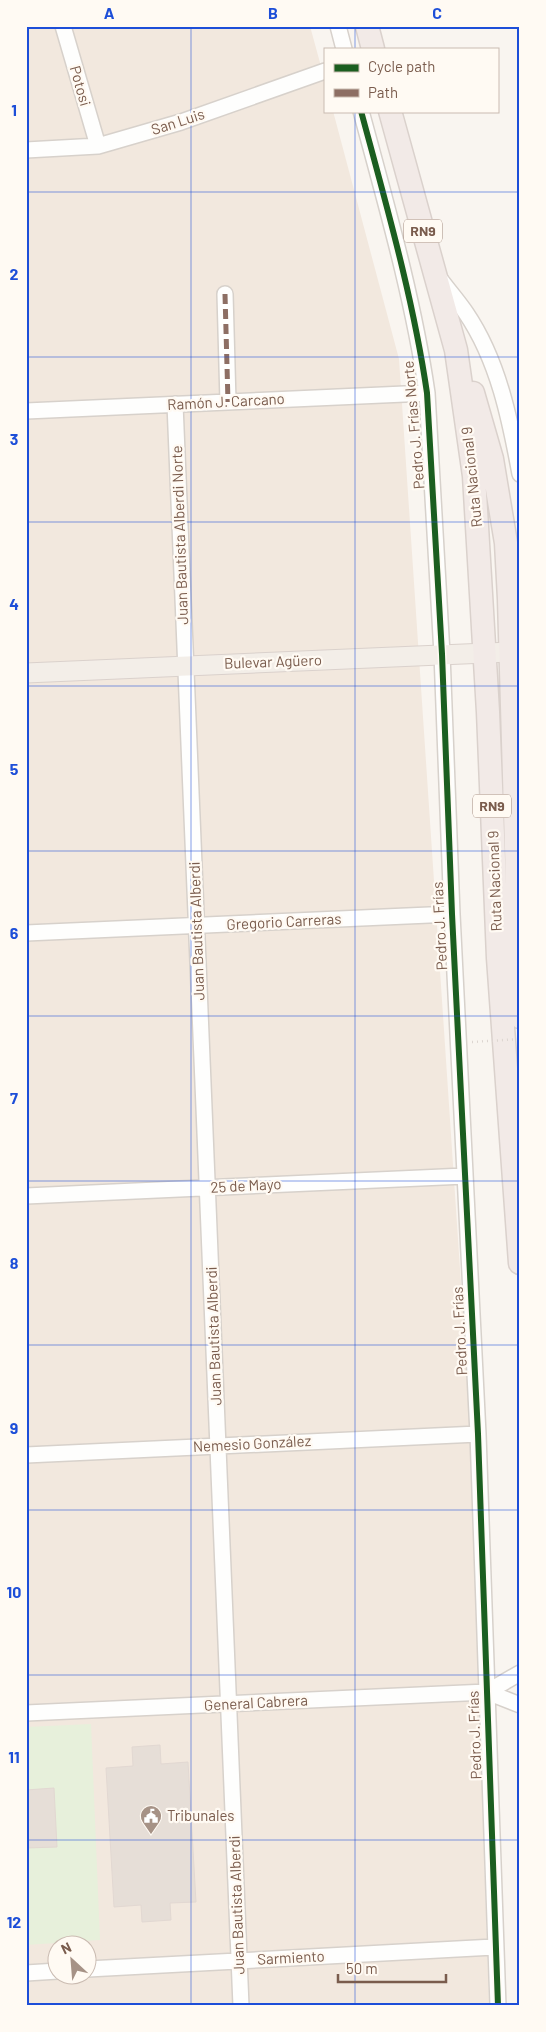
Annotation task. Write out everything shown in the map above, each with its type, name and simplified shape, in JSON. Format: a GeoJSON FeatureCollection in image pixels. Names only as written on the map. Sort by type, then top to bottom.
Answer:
{"type":"FeatureCollection","features":[{"type":"Feature","properties":{"kind":"highway"},"geometry":{"type":"LineString","coordinates":[[367,26],[373,48]]}},
{"type":"Feature","properties":{"kind":"highway","name":"Ruta Nacional 9"},"geometry":{"type":"LineString","coordinates":[[390,112],[456,350],[474,476],[485,653],[498,958],[520,1263]]}},
{"type":"Feature","properties":{"kind":"highway","name":"Ruta Nacional 9"},"geometry":{"type":"LineString","coordinates":[[456,350],[474,394],[485,430],[499,493],[506,543],[515,652],[517,882],[515,955],[520,1018]]}},
{"type":"Feature","properties":{"kind":"main road","name":"Bulevar Agüero"},"geometry":{"type":"LineString","coordinates":[[26,673],[515,652]]}},
{"type":"Feature","properties":{"kind":"street","name":"Potosi"},"geometry":{"type":"LineString","coordinates":[[63,26],[98,146]]}},
{"type":"Feature","properties":{"kind":"street"},"geometry":{"type":"LineString","coordinates":[[338,26],[344,48]]}},
{"type":"Feature","properties":{"kind":"street","name":"San Luis"},"geometry":{"type":"LineString","coordinates":[[26,150],[98,146],[181,122],[324,71]]}},
{"type":"Feature","properties":{"kind":"street","name":"Pedro J. Frías Norte"},"geometry":{"type":"LineString","coordinates":[[361,112],[402,265],[422,364],[426,393],[442,654]]}},
{"type":"Feature","properties":{"kind":"street"},"geometry":{"type":"LineString","coordinates":[[436,274],[466,313],[490,360],[511,425],[520,474]]}},
{"type":"Feature","properties":{"kind":"street"},"geometry":{"type":"LineString","coordinates":[[225,294],[228,402]]}},
{"type":"Feature","properties":{"kind":"street","name":"Ramón J. Carcano"},"geometry":{"type":"LineString","coordinates":[[26,411],[426,393]]}},
{"type":"Feature","properties":{"kind":"street","name":"Juan Bautista Alberdi Norte"},"geometry":{"type":"LineString","coordinates":[[175,404],[186,666]]}},
{"type":"Feature","properties":{"kind":"street","name":"Pedro J. Frías"},"geometry":{"type":"LineString","coordinates":[[442,654],[452,914],[478,1434],[494,1947],[498,2006]]}},
{"type":"Feature","properties":{"kind":"street","name":"Juan Bautista Alberdi"},"geometry":{"type":"LineString","coordinates":[[186,666],[241,2006]]}},
{"type":"Feature","properties":{"kind":"street","name":"Gregorio Carreras"},"geometry":{"type":"LineString","coordinates":[[26,933],[452,914]]}},
{"type":"Feature","properties":{"kind":"street","name":"25 de Mayo"},"geometry":{"type":"LineString","coordinates":[[26,1196],[465,1176]]}},
{"type":"Feature","properties":{"kind":"street","name":"Nemesio González"},"geometry":{"type":"LineString","coordinates":[[26,1455],[478,1434]]}},
{"type":"Feature","properties":{"kind":"street"},"geometry":{"type":"LineString","coordinates":[[486,1692],[520,1673]]}},
{"type":"Feature","properties":{"kind":"street"},"geometry":{"type":"LineString","coordinates":[[486,1692],[520,1706]]}},
{"type":"Feature","properties":{"kind":"street","name":"General Cabrera"},"geometry":{"type":"LineString","coordinates":[[26,1713],[486,1692]]}},
{"type":"Feature","properties":{"kind":"street","name":"Sarmiento"},"geometry":{"type":"LineString","coordinates":[[98,1968],[494,1947]]}},
{"type":"Feature","properties":{"kind":"street"},"geometry":{"type":"LineString","coordinates":[[26,1973],[48,1972]]}},
{"type":"Feature","properties":{"kind":"path"},"geometry":{"type":"LineString","coordinates":[[472,1042],[520,1039]]}},
{"type":"Feature","properties":{"kind":"shaded area"},"geometry":{"type":"Polygon","coordinates":[[[26,26],[310,26],[324,77],[324,112],[333,112],[399,359],[470,1418],[489,2006],[26,2006],[26,26]]]}},
{"type":"Feature","properties":{"kind":"green space"},"geometry":{"type":"Polygon","coordinates":[[[91,1724],[100,1940],[98,1940],[98,1934],[48,1934],[48,1944],[26,1945],[26,1727],[91,1724]]]}},
{"type":"Feature","properties":{"kind":"building","name":"Tribunales"},"geometry":{"type":"Polygon","coordinates":[[[160,1745],[161,1764],[188,1762],[196,1902],[170,1903],[171,1920],[142,1922],[141,1905],[114,1907],[106,1768],[133,1766],[132,1747],[160,1745]]]}},
{"type":"Feature","properties":{"kind":"building"},"geometry":{"type":"Polygon","coordinates":[[[54,1788],[57,1847],[26,1848],[26,1790],[54,1788]]]}},
{"type":"Feature","properties":{"kind":"marked path"},"geometry":{"type":"LineString","coordinates":[[225,294],[228,402]]}},
{"type":"Feature","properties":{"kind":"cycle path"},"geometry":{"type":"LineString","coordinates":[[361,112],[407,286],[427,393],[442,654],[452,914],[478,1434],[498,2006]]}},
{"type":"Feature","properties":{"kind":"place","name":"Tribunales"},"geometry":{"type":"Point","coordinates":[151,1835]}}]}
